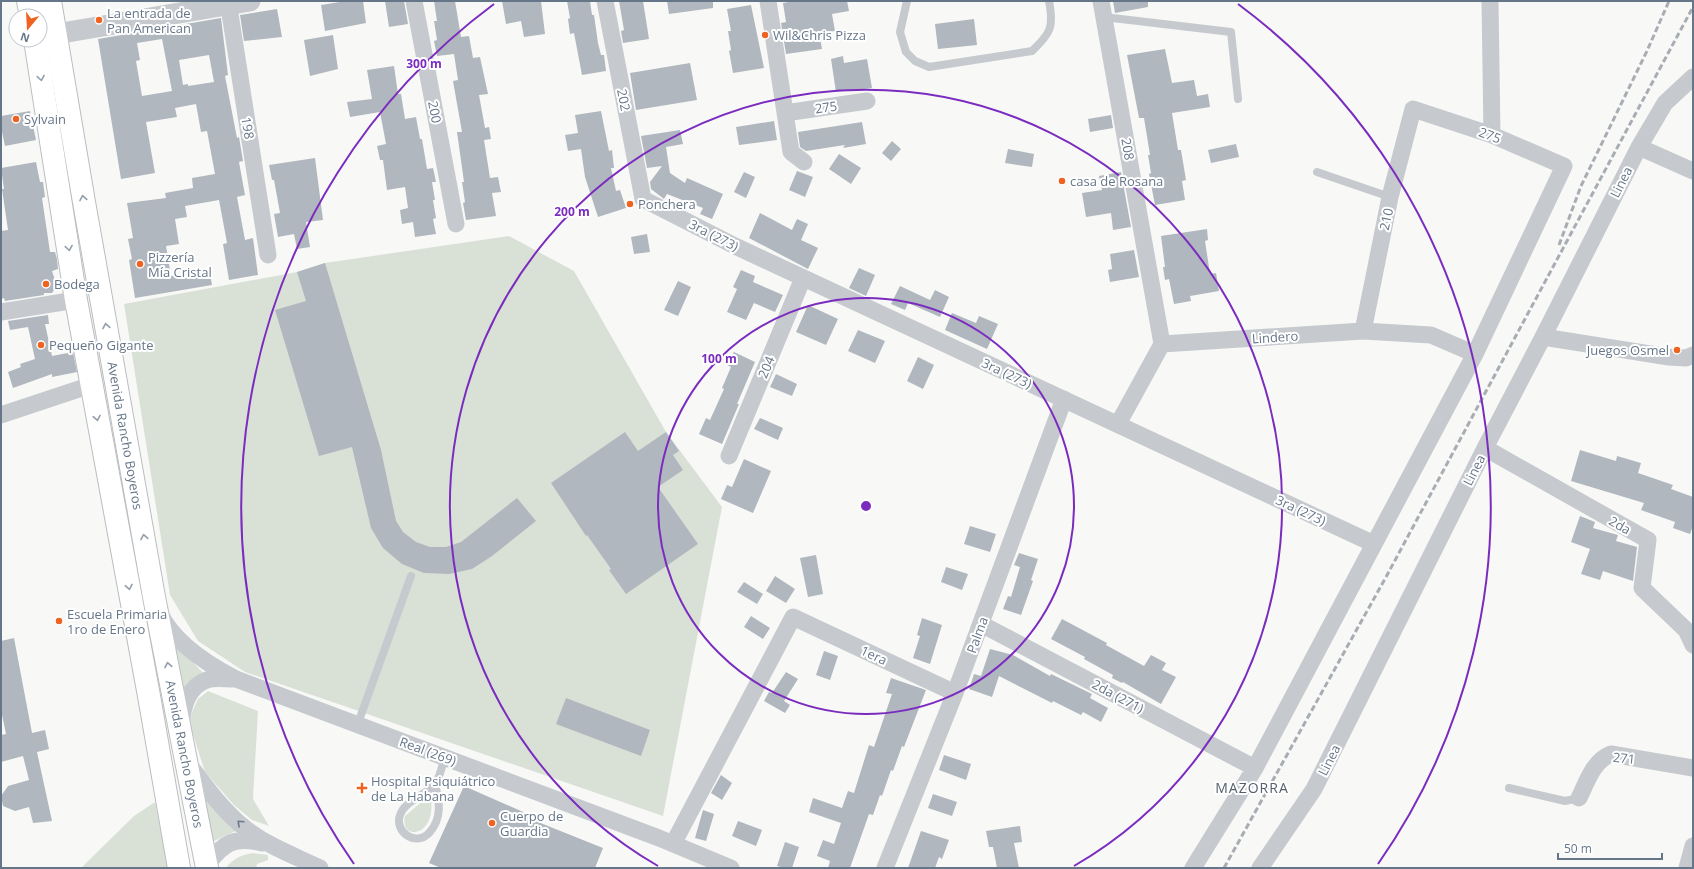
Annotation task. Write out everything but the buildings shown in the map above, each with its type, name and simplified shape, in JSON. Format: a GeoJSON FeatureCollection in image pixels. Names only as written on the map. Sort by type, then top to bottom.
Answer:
{"type":"FeatureCollection","features":[{"type":"Feature","properties":{"kind":"highway","name":"Avenida Rancho Boyeros"},"geometry":{"type":"LineString","coordinates":[[50,1],[85,210],[154,597],[188,762],[207,866]]}},
{"type":"Feature","properties":{"kind":"highway","name":"Avenida Rancho Boyeros"},"geometry":{"type":"LineString","coordinates":[[36,48],[76,300],[148,688],[179,868]]}},
{"type":"Feature","properties":{"kind":"street"},"geometry":{"type":"LineString","coordinates":[[56,34],[228,3],[250,1]]}},
{"type":"Feature","properties":{"kind":"street","name":"200"},"geometry":{"type":"LineString","coordinates":[[414,1],[456,224]]}},
{"type":"Feature","properties":{"kind":"street","name":"202"},"geometry":{"type":"LineString","coordinates":[[605,1],[643,199]]}},
{"type":"Feature","properties":{"kind":"street"},"geometry":{"type":"LineString","coordinates":[[768,1],[790,152],[804,162]]}},
{"type":"Feature","properties":{"kind":"street"},"geometry":{"type":"LineString","coordinates":[[1490,1],[1492,135]]}},
{"type":"Feature","properties":{"kind":"street","name":"198"},"geometry":{"type":"LineString","coordinates":[[228,3],[268,255]]}},
{"type":"Feature","properties":{"kind":"street","name":"208"},"geometry":{"type":"LineString","coordinates":[[1103,9],[1162,344]]}},
{"type":"Feature","properties":{"kind":"street","name":"Linea"},"geometry":{"type":"LineString","coordinates":[[1260,868],[1314,789],[1485,448],[1639,147],[1665,103],[1687,92],[1693,76]]}},
{"type":"Feature","properties":{"kind":"street","name":"275"},"geometry":{"type":"LineString","coordinates":[[785,112],[867,101]]}},
{"type":"Feature","properties":{"kind":"street","name":"275"},"geometry":{"type":"LineString","coordinates":[[1413,109],[1492,135],[1564,166],[1475,354]]}},
{"type":"Feature","properties":{"kind":"street","name":"210"},"geometry":{"type":"LineString","coordinates":[[1363,331],[1390,197],[1413,109]]}},
{"type":"Feature","properties":{"kind":"street"},"geometry":{"type":"LineString","coordinates":[[1639,147],[1693,171]]}},
{"type":"Feature","properties":{"kind":"street","name":"3ra (273)"},"geometry":{"type":"LineString","coordinates":[[643,199],[735,246],[1374,544]]}},
{"type":"Feature","properties":{"kind":"street","name":"204"},"geometry":{"type":"LineString","coordinates":[[729,456],[803,278]]}},
{"type":"Feature","properties":{"kind":"street"},"geometry":{"type":"LineString","coordinates":[[1,312],[76,300]]}},
{"type":"Feature","properties":{"kind":"street","name":"Lindero"},"geometry":{"type":"LineString","coordinates":[[1162,344],[1363,331],[1431,335],[1475,354]]}},
{"type":"Feature","properties":{"kind":"street"},"geometry":{"type":"LineString","coordinates":[[1543,337],[1669,357],[1686,358],[1693,355]]}},
{"type":"Feature","properties":{"kind":"street"},"geometry":{"type":"LineString","coordinates":[[1118,424],[1162,344]]}},
{"type":"Feature","properties":{"kind":"street"},"geometry":{"type":"LineString","coordinates":[[1193,868],[1254,768],[1475,354]]}},
{"type":"Feature","properties":{"kind":"street"},"geometry":{"type":"LineString","coordinates":[[1,415],[91,385]]}},
{"type":"Feature","properties":{"kind":"street","name":"Palma"},"geometry":{"type":"LineString","coordinates":[[885,868],[955,693],[1064,399]]}},
{"type":"Feature","properties":{"kind":"street","name":"2da"},"geometry":{"type":"LineString","coordinates":[[1485,448],[1648,540],[1642,588],[1686,630],[1693,645]]}},
{"type":"Feature","properties":{"kind":"street","name":"Real (269)"},"geometry":{"type":"LineString","coordinates":[[154,597],[168,626],[184,644],[214,668],[236,679],[357,726],[445,757],[673,844],[731,868]]}},
{"type":"Feature","properties":{"kind":"street","name":"1era"},"geometry":{"type":"LineString","coordinates":[[673,844],[793,617],[955,693]]}},
{"type":"Feature","properties":{"kind":"street","name":"2da (271)"},"geometry":{"type":"LineString","coordinates":[[981,624],[1254,768]]}},
{"type":"Feature","properties":{"kind":"street","name":"Real (269)"},"geometry":{"type":"LineString","coordinates":[[182,732],[184,705],[189,695],[197,686],[208,680],[236,679]]}},
{"type":"Feature","properties":{"kind":"street","name":"271"},"geometry":{"type":"LineString","coordinates":[[1579,798],[1597,762],[1611,754],[1693,768]]}},
{"type":"Feature","properties":{"kind":"street"},"geometry":{"type":"LineString","coordinates":[[188,762],[207,789],[247,830],[272,845],[320,868]]}},
{"type":"Feature","properties":{"kind":"street"},"geometry":{"type":"LineString","coordinates":[[207,866],[215,853],[229,842],[247,840],[272,845]]}},
{"type":"Feature","properties":{"kind":"street"},"geometry":{"type":"LineString","coordinates":[[1687,868],[1693,846]]}},
{"type":"Feature","properties":{"kind":"lane"},"geometry":{"type":"LineString","coordinates":[[907,1],[900,32],[906,52],[915,61],[929,67],[1032,51],[1050,30],[1053,18],[1050,1]]}},
{"type":"Feature","properties":{"kind":"lane"},"geometry":{"type":"LineString","coordinates":[[1103,9],[1231,32],[1238,99]]}},
{"type":"Feature","properties":{"kind":"lane"},"geometry":{"type":"LineString","coordinates":[[1317,172],[1390,197]]}},
{"type":"Feature","properties":{"kind":"lane"},"geometry":{"type":"LineString","coordinates":[[357,726],[411,576]]}},
{"type":"Feature","properties":{"kind":"lane"},"geometry":{"type":"LineString","coordinates":[[435,785],[440,801],[438,817],[432,830],[425,838],[415,839],[408,837],[402,832],[398,823],[400,814],[406,806],[435,785],[445,757]]}},
{"type":"Feature","properties":{"kind":"lane"},"geometry":{"type":"LineString","coordinates":[[1509,788],[1565,801],[1579,798]]}},
{"type":"Feature","properties":{"kind":"shaded area"},"geometry":{"type":"Polygon","coordinates":[[[509,236],[574,271],[666,432],[722,507],[663,816],[245,672],[198,641],[170,595],[124,304],[297,272],[325,263],[509,236]]]}},
{"type":"Feature","properties":{"kind":"shaded area"},"geometry":{"type":"Polygon","coordinates":[[[172,640],[204,674],[181,701],[172,640]]]}},
{"type":"Feature","properties":{"kind":"shaded area"},"geometry":{"type":"Polygon","coordinates":[[[208,691],[258,711],[253,799],[269,826],[252,820],[234,805],[205,772],[190,725],[192,712],[198,699],[208,691]]]}},
{"type":"Feature","properties":{"kind":"shaded area"},"geometry":{"type":"Polygon","coordinates":[[[204,794],[238,830],[212,842],[204,794]]]}},
{"type":"Feature","properties":{"kind":"shaded area"},"geometry":{"type":"Polygon","coordinates":[[[431,794],[431,813],[429,821],[420,831],[410,831],[406,828],[405,816],[431,794]]]}},
{"type":"Feature","properties":{"kind":"shaded area"},"geometry":{"type":"Polygon","coordinates":[[[155,802],[168,868],[81,868],[134,816],[155,802]]]}},
{"type":"Feature","properties":{"kind":"shaded area"},"geometry":{"type":"Polygon","coordinates":[[[253,853],[268,855],[268,860],[257,864],[256,868],[226,868],[238,858],[253,853]]]}},
{"type":"Feature","properties":{"kind":"railway"},"geometry":{"type":"LineString","coordinates":[[1559,245],[1581,186],[1647,51],[1669,1]]}},
{"type":"Feature","properties":{"kind":"railway"},"geometry":{"type":"LineString","coordinates":[[1224,868],[1386,577],[1693,7]]}},
{"type":"Feature","properties":{"kind":"place","name":"La entrada de Pan American"},"geometry":{"type":"Point","coordinates":[99,20]}},
{"type":"Feature","properties":{"kind":"place","name":"Wil&Chris Pizza"},"geometry":{"type":"Point","coordinates":[765,35]}},
{"type":"Feature","properties":{"kind":"place","name":"Sylvain"},"geometry":{"type":"Point","coordinates":[16,119]}},
{"type":"Feature","properties":{"kind":"place","name":"casa de Rosana"},"geometry":{"type":"Point","coordinates":[1062,181]}},
{"type":"Feature","properties":{"kind":"place","name":"Ponchera"},"geometry":{"type":"Point","coordinates":[630,204]}},
{"type":"Feature","properties":{"kind":"place","name":"Pizzería Mía Cristal"},"geometry":{"type":"Point","coordinates":[140,264]}},
{"type":"Feature","properties":{"kind":"place","name":"Bodega"},"geometry":{"type":"Point","coordinates":[46,284]}},
{"type":"Feature","properties":{"kind":"place","name":"Pequeño Gigante"},"geometry":{"type":"Point","coordinates":[41,345]}},
{"type":"Feature","properties":{"kind":"place","name":"Juegos Osmel"},"geometry":{"type":"Point","coordinates":[1677,350]}},
{"type":"Feature","properties":{"kind":"place","name":"Escuela Primaria 1ro de Enero"},"geometry":{"type":"Point","coordinates":[59,621]}},
{"type":"Feature","properties":{"kind":"place","name":"Hospital Psiquiátrico de La Habana"},"geometry":{"type":"Point","coordinates":[362,788]}},
{"type":"Feature","properties":{"kind":"place","name":"Cuerpo de Guardia"},"geometry":{"type":"Point","coordinates":[492,823]}},
{"type":"Feature","properties":{"kind":"district","name":"MAZORRA"},"geometry":{"type":"Point","coordinates":[1252,787]}}]}
